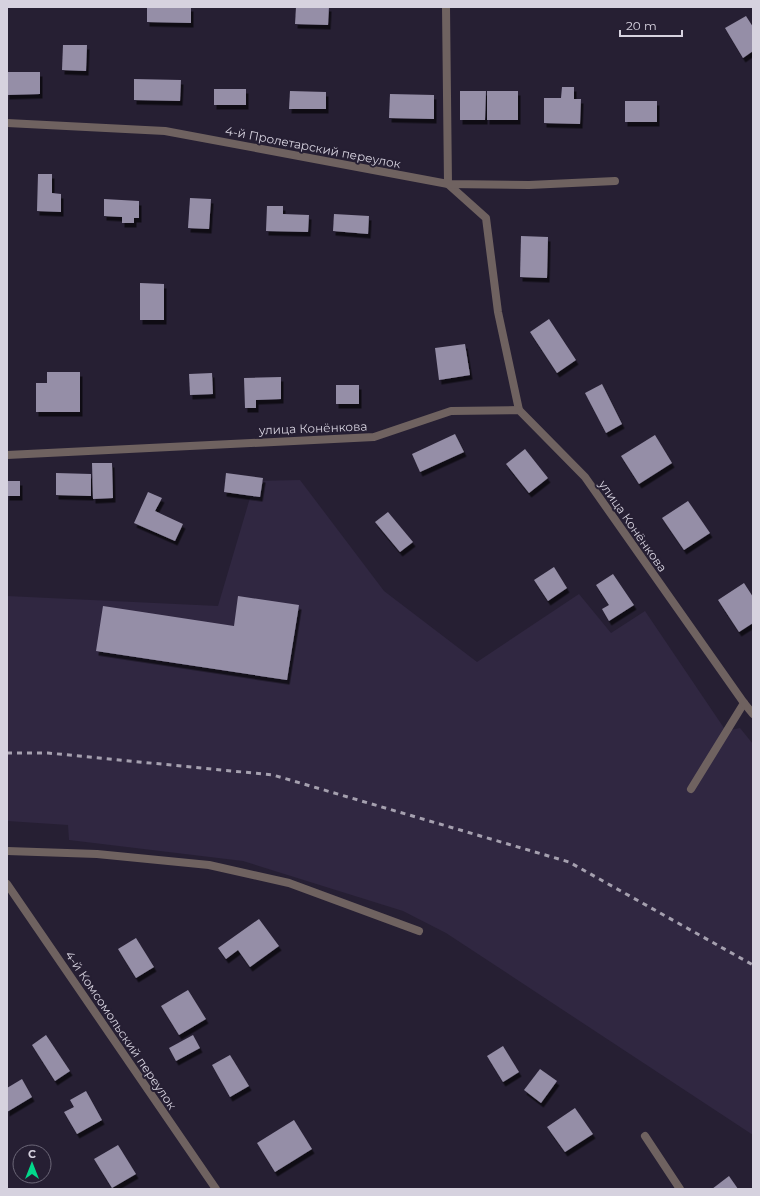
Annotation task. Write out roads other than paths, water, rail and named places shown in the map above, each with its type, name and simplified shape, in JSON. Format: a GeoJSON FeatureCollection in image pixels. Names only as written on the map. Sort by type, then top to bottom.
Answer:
{"type":"FeatureCollection","features":[{"type":"Feature","properties":{"kind":"street"},"geometry":{"type":"LineString","coordinates":[[446,7],[448,184],[486,218],[498,312],[519,410]]}},
{"type":"Feature","properties":{"kind":"street","name":"4-й Пролетарский переулок"},"geometry":{"type":"LineString","coordinates":[[7,123],[165,131],[448,184],[529,185],[615,181]]}},
{"type":"Feature","properties":{"kind":"street","name":"улица Конёнкова"},"geometry":{"type":"LineString","coordinates":[[7,455],[374,437],[451,411],[519,410],[585,477],[753,714]]}},
{"type":"Feature","properties":{"kind":"street"},"geometry":{"type":"LineString","coordinates":[[690,789],[744,703]]}},
{"type":"Feature","properties":{"kind":"street"},"geometry":{"type":"LineString","coordinates":[[7,851],[98,854],[209,865],[289,883],[418,931]]}},
{"type":"Feature","properties":{"kind":"street","name":"4-й Комсомольский переулок"},"geometry":{"type":"LineString","coordinates":[[7,884],[216,1189]]}},
{"type":"Feature","properties":{"kind":"street"},"geometry":{"type":"LineString","coordinates":[[645,1136],[680,1189]]}},
{"type":"Feature","properties":{"kind":"railway"},"geometry":{"type":"LineString","coordinates":[[7,753],[48,753],[273,775],[569,862],[753,965]]}}]}
